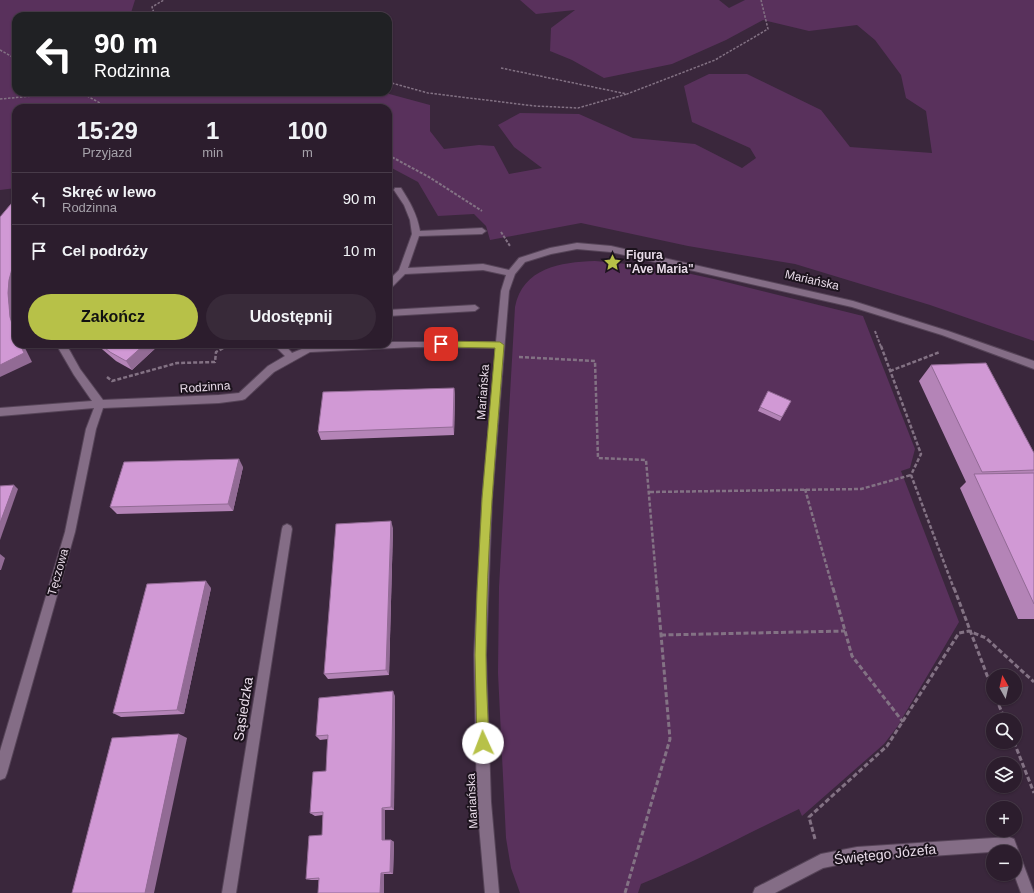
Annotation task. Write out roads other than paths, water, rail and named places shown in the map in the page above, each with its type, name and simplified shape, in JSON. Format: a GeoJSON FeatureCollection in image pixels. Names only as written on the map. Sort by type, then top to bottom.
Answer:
{"type":"FeatureCollection","features":[{"type":"Feature","properties":{"kind":"street"},"geometry":{"type":"LineString","coordinates":[[392,282],[403,271],[416,234],[414,220],[408,205],[398,190]]}},
{"type":"Feature","properties":{"kind":"street"},"geometry":{"type":"LineString","coordinates":[[416,234],[482,231]]}},
{"type":"Feature","properties":{"kind":"street","name":"Mariańska"},"geometry":{"type":"LineString","coordinates":[[492,893],[484,802],[480,655],[487,499],[498,356],[505,291],[511,273],[522,260],[550,251],[577,246],[611,249],[799,290],[874,310],[1034,365]]}},
{"type":"Feature","properties":{"kind":"street"},"geometry":{"type":"LineString","coordinates":[[403,271],[483,267],[511,273]]}},
{"type":"Feature","properties":{"kind":"street"},"geometry":{"type":"LineString","coordinates":[[392,313],[475,308]]}},
{"type":"Feature","properties":{"kind":"street","name":"Rodzinna"},"geometry":{"type":"LineString","coordinates":[[392,345],[500,345]]}},
{"type":"Feature","properties":{"kind":"street"},"geometry":{"type":"LineString","coordinates":[[63,348],[77,372],[100,404]]}},
{"type":"Feature","properties":{"kind":"street"},"geometry":{"type":"LineString","coordinates":[[282,348],[291,357]]}},
{"type":"Feature","properties":{"kind":"street","name":"Rodzinna"},"geometry":{"type":"LineString","coordinates":[[100,404],[219,399],[242,396],[271,370],[291,357],[308,349],[323,348]]}},
{"type":"Feature","properties":{"kind":"street"},"geometry":{"type":"LineString","coordinates":[[0,412],[100,404]]}},
{"type":"Feature","properties":{"kind":"street","name":"Tęczowa"},"geometry":{"type":"LineString","coordinates":[[0,773],[70,532],[91,429],[100,404]]}},
{"type":"Feature","properties":{"kind":"street","name":"Sąsiedzka"},"geometry":{"type":"LineString","coordinates":[[228,893],[287,529]]}},
{"type":"Feature","properties":{"kind":"street","name":"Świętego Józefa"},"geometry":{"type":"LineString","coordinates":[[994,845],[1009,845]]}},
{"type":"Feature","properties":{"kind":"street","name":"Świętego Józefa"},"geometry":{"type":"LineString","coordinates":[[760,893],[821,860],[858,854],[986,846]]}},
{"type":"Feature","properties":{"kind":"street"},"geometry":{"type":"LineString","coordinates":[[1022,877],[1028,893]]}},
{"type":"Feature","properties":{"kind":"place","name":"Figura \"Ave Maria\""},"geometry":{"type":"Point","coordinates":[613,262]}}]}
